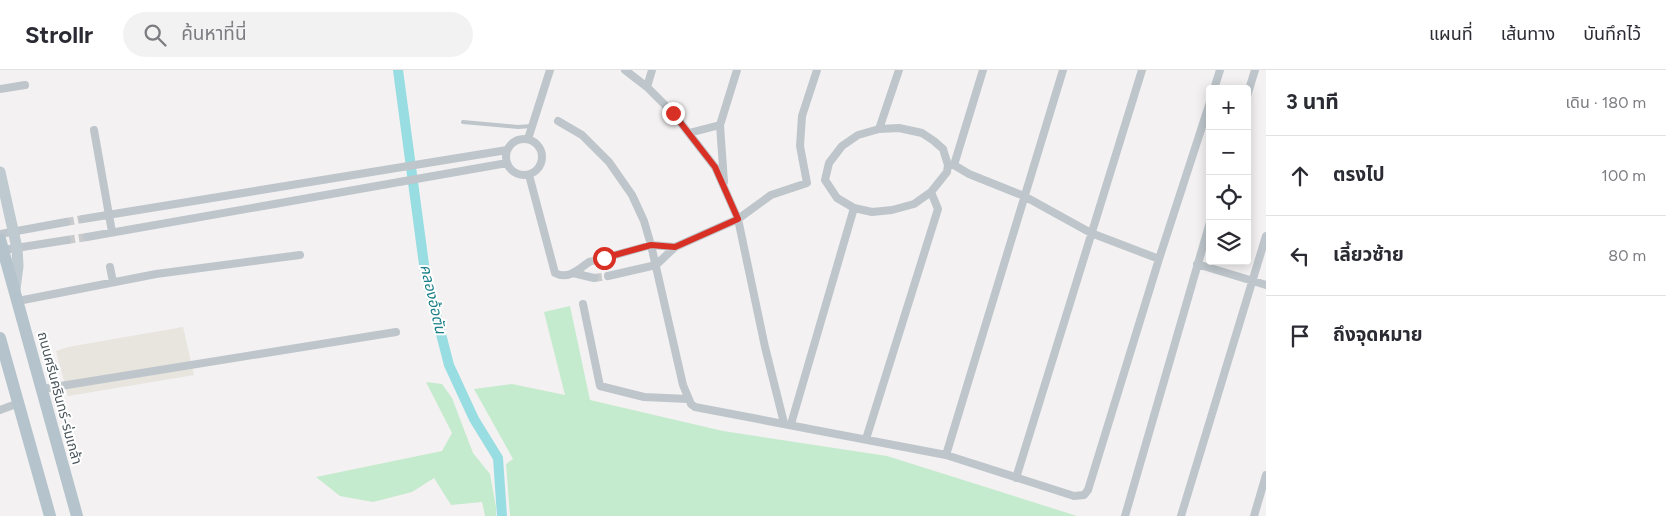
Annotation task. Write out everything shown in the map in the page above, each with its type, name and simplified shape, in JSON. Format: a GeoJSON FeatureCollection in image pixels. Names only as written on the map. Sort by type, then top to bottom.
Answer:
{"type":"FeatureCollection","features":[{"type":"Feature","properties":{"kind":"main road","name":"ถนนศรีนครินทร์-ร่มเกล้า"},"geometry":{"type":"LineString","coordinates":[[0,172],[17,248],[16,295]]}},
{"type":"Feature","properties":{"kind":"main road","name":"ถนนศรีนครินทร์-ร่มเกล้า"},"geometry":{"type":"LineString","coordinates":[[2,244],[77,516]]}},
{"type":"Feature","properties":{"kind":"main road"},"geometry":{"type":"LineString","coordinates":[[0,338],[50,516]]}},
{"type":"Feature","properties":{"kind":"street"},"geometry":{"type":"LineString","coordinates":[[528,139],[550,70]]}},
{"type":"Feature","properties":{"kind":"street"},"geometry":{"type":"LineString","coordinates":[[625,70],[647,87],[673,113],[715,167],[738,219],[765,347],[788,424]]}},
{"type":"Feature","properties":{"kind":"street"},"geometry":{"type":"LineString","coordinates":[[647,87],[652,70]]}},
{"type":"Feature","properties":{"kind":"street"},"geometry":{"type":"LineString","coordinates":[[725,189],[720,125],[737,70]]}},
{"type":"Feature","properties":{"kind":"street"},"geometry":{"type":"LineString","coordinates":[[807,183],[800,146],[802,116],[817,70]]}},
{"type":"Feature","properties":{"kind":"street"},"geometry":{"type":"LineString","coordinates":[[880,129],[899,70]]}},
{"type":"Feature","properties":{"kind":"street"},"geometry":{"type":"LineString","coordinates":[[983,70],[951,165],[931,192],[914,204],[892,210],[872,212],[854,208],[837,198],[825,180],[829,163],[842,146],[858,135],[880,129],[899,128],[922,133],[934,141],[943,149],[951,165],[1024,196],[1091,233],[1159,259]]}},
{"type":"Feature","properties":{"kind":"street"},"geometry":{"type":"LineString","coordinates":[[946,455],[1063,70]]}},
{"type":"Feature","properties":{"kind":"street"},"geometry":{"type":"LineString","coordinates":[[1016,478],[1142,70]]}},
{"type":"Feature","properties":{"kind":"street"},"geometry":{"type":"LineString","coordinates":[[1215,85],[1220,70]]}},
{"type":"Feature","properties":{"kind":"street"},"geometry":{"type":"LineString","coordinates":[[1250,85],[1255,70]]}},
{"type":"Feature","properties":{"kind":"street"},"geometry":{"type":"LineString","coordinates":[[0,89],[25,85]]}},
{"type":"Feature","properties":{"kind":"street"},"geometry":{"type":"LineString","coordinates":[[558,121],[582,135],[609,162],[632,195],[644,221],[651,245],[683,385],[688,399],[695,407],[946,455],[1074,496],[1084,495],[1088,490],[1206,114]]}},
{"type":"Feature","properties":{"kind":"street"},"geometry":{"type":"LineString","coordinates":[[689,133],[720,125]]}},
{"type":"Feature","properties":{"kind":"street"},"geometry":{"type":"LineString","coordinates":[[94,130],[112,232]]}},
{"type":"Feature","properties":{"kind":"street"},"geometry":{"type":"LineString","coordinates":[[528,139],[536,142],[541,149],[543,157],[541,165],[529,175],[513,172],[507,163],[507,150],[516,140],[528,139]]}},
{"type":"Feature","properties":{"kind":"street"},"geometry":{"type":"LineString","coordinates":[[84,219],[507,150]]}},
{"type":"Feature","properties":{"kind":"street"},"geometry":{"type":"LineString","coordinates":[[87,237],[507,163]]}},
{"type":"Feature","properties":{"kind":"street"},"geometry":{"type":"LineString","coordinates":[[529,175],[555,273],[563,276],[573,273],[589,262]]}},
{"type":"Feature","properties":{"kind":"street"},"geometry":{"type":"LineString","coordinates":[[608,276],[656,264],[675,247],[738,219],[771,195],[807,183],[825,180]]}},
{"type":"Feature","properties":{"kind":"street"},"geometry":{"type":"LineString","coordinates":[[866,439],[938,209],[931,192]]}},
{"type":"Feature","properties":{"kind":"street"},"geometry":{"type":"LineString","coordinates":[[788,424],[854,208]]}},
{"type":"Feature","properties":{"kind":"street"},"geometry":{"type":"LineString","coordinates":[[0,234],[66,222]]}},
{"type":"Feature","properties":{"kind":"street"},"geometry":{"type":"LineString","coordinates":[[1125,516],[1206,235]]}},
{"type":"Feature","properties":{"kind":"street"},"geometry":{"type":"LineString","coordinates":[[1181,516],[1266,236]]}},
{"type":"Feature","properties":{"kind":"street"},"geometry":{"type":"LineString","coordinates":[[2,244],[17,248],[67,240]]}},
{"type":"Feature","properties":{"kind":"street"},"geometry":{"type":"LineString","coordinates":[[604,258],[651,245],[675,247]]}},
{"type":"Feature","properties":{"kind":"street"},"geometry":{"type":"LineString","coordinates":[[16,295],[300,255]]}},
{"type":"Feature","properties":{"kind":"street"},"geometry":{"type":"LineString","coordinates":[[1197,264],[1266,285]]}},
{"type":"Feature","properties":{"kind":"street"},"geometry":{"type":"LineString","coordinates":[[110,267],[113,282]]}},
{"type":"Feature","properties":{"kind":"street"},"geometry":{"type":"LineString","coordinates":[[573,273],[594,278]]}},
{"type":"Feature","properties":{"kind":"street"},"geometry":{"type":"LineString","coordinates":[[583,304],[600,386],[644,397],[688,399]]}},
{"type":"Feature","properties":{"kind":"street"},"geometry":{"type":"LineString","coordinates":[[42,389],[396,332]]}},
{"type":"Feature","properties":{"kind":"street"},"geometry":{"type":"LineString","coordinates":[[0,410],[19,403]]}},
{"type":"Feature","properties":{"kind":"street"},"geometry":{"type":"LineString","coordinates":[[1254,516],[1266,475]]}},
{"type":"Feature","properties":{"kind":"lane"},"geometry":{"type":"LineString","coordinates":[[463,122],[518,127],[532,126]]}},
{"type":"Feature","properties":{"kind":"shaded area"},"geometry":{"type":"Polygon","coordinates":[[[183,327],[194,375],[68,396],[56,351],[68,347],[183,327]]]}},
{"type":"Feature","properties":{"kind":"green space"},"geometry":{"type":"Polygon","coordinates":[[[570,306],[590,400],[723,431],[887,456],[1077,516],[510,516],[506,464],[513,459],[474,389],[512,384],[565,395],[544,312],[570,306]]]}},
{"type":"Feature","properties":{"kind":"green space"},"geometry":{"type":"Polygon","coordinates":[[[426,382],[442,384],[452,398],[473,453],[490,474],[496,516],[485,516],[482,502],[451,505],[434,478],[412,492],[373,502],[340,496],[316,477],[442,451],[452,433],[426,382]]]}},
{"type":"Feature","properties":{"kind":"waterway","name":"คลองอ้อตัน"},"geometry":{"type":"LineString","coordinates":[[398,70],[425,272],[449,365],[474,419],[498,458],[502,516]]}},
{"type":"Feature","properties":{"kind":"tunnel"},"geometry":{"type":"LineString","coordinates":[[66,222],[83,219]]}},
{"type":"Feature","properties":{"kind":"tunnel"},"geometry":{"type":"LineString","coordinates":[[67,240],[87,237]]}},
{"type":"Feature","properties":{"kind":"tunnel"},"geometry":{"type":"LineString","coordinates":[[589,262],[604,258]]}},
{"type":"Feature","properties":{"kind":"tunnel"},"geometry":{"type":"LineString","coordinates":[[594,278],[608,276]]}},
{"type":"Feature","properties":{"kind":"route"},"geometry":{"type":"LineString","coordinates":[[604,258],[651,245],[675,247],[738,219],[715,167],[673,113]]}}]}
